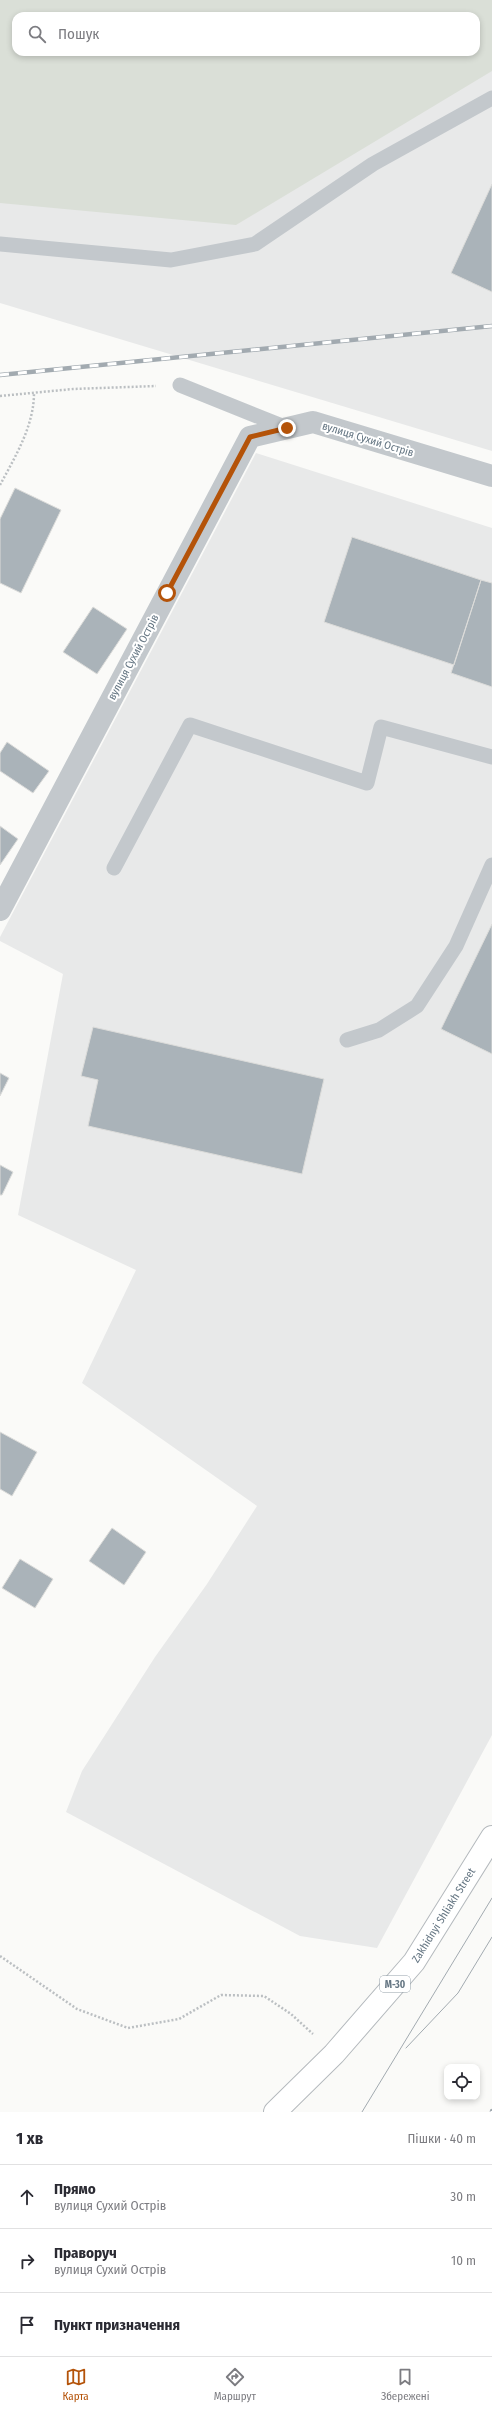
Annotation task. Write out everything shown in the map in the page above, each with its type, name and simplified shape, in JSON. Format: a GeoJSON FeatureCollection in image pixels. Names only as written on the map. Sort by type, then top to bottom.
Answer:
{"type":"FeatureCollection","features":[{"type":"Feature","properties":{"kind":"highway","name":"Zakhidnyi Shliakh Street"},"geometry":{"type":"LineString","coordinates":[[275,2112],[334,2054],[414,1962],[492,1837]]}},
{"type":"Feature","properties":{"kind":"street","name":"вулиця Сухий Острів"},"geometry":{"type":"LineString","coordinates":[[0,910],[250,437],[313,422],[492,476]]}},
{"type":"Feature","properties":{"kind":"lane"},"geometry":{"type":"LineString","coordinates":[[0,244],[172,260],[255,244],[373,164],[492,98]]}},
{"type":"Feature","properties":{"kind":"lane"},"geometry":{"type":"LineString","coordinates":[[180,385],[287,428]]}},
{"type":"Feature","properties":{"kind":"lane"},"geometry":{"type":"LineString","coordinates":[[114,868],[190,725],[367,783],[381,727],[492,757]]}},
{"type":"Feature","properties":{"kind":"lane"},"geometry":{"type":"LineString","coordinates":[[347,1040],[379,1030],[417,1006],[456,946],[492,865]]}},
{"type":"Feature","properties":{"kind":"path"},"geometry":{"type":"LineString","coordinates":[[0,396],[180,385]]}},
{"type":"Feature","properties":{"kind":"path"},"geometry":{"type":"LineString","coordinates":[[0,485],[23,440],[34,409],[34,393]]}},
{"type":"Feature","properties":{"kind":"path"},"geometry":{"type":"LineString","coordinates":[[0,1956],[77,2009],[128,2028],[179,2019],[221,1996],[264,1996],[291,2014],[334,2054]]}},
{"type":"Feature","properties":{"kind":"shaded area"},"geometry":{"type":"Polygon","coordinates":[[[0,0],[492,0],[492,451],[0,303],[0,0]]]}},
{"type":"Feature","properties":{"kind":"shaded area"},"geometry":{"type":"Polygon","coordinates":[[[0,0],[492,0],[492,71],[236,225],[0,203],[0,0]]]}},
{"type":"Feature","properties":{"kind":"shaded area"},"geometry":{"type":"Polygon","coordinates":[[[256,453],[492,528],[492,1735],[377,1948],[300,1936],[66,1812],[82,1771],[155,1657],[207,1584],[257,1506],[82,1383],[136,1270],[18,1215],[63,974],[0,941],[0,937],[256,453]]]}},
{"type":"Feature","properties":{"kind":"building"},"geometry":{"type":"Polygon","coordinates":[[[492,184],[492,292],[451,273],[492,184]]]}},
{"type":"Feature","properties":{"kind":"building"},"geometry":{"type":"Polygon","coordinates":[[[15,488],[61,510],[21,593],[0,583],[0,519],[15,488]]]}},
{"type":"Feature","properties":{"kind":"building"},"geometry":{"type":"Polygon","coordinates":[[[352,537],[481,580],[454,665],[324,622],[352,537]]]}},
{"type":"Feature","properties":{"kind":"building"},"geometry":{"type":"Polygon","coordinates":[[[481,580],[492,583],[492,687],[451,673],[481,580]]]}},
{"type":"Feature","properties":{"kind":"building"},"geometry":{"type":"Polygon","coordinates":[[[93,607],[127,629],[97,674],[63,652],[93,607]]]}},
{"type":"Feature","properties":{"kind":"building"},"geometry":{"type":"Polygon","coordinates":[[[7,742],[49,771],[33,793],[0,771],[0,753],[7,742]]]}},
{"type":"Feature","properties":{"kind":"building"},"geometry":{"type":"Polygon","coordinates":[[[0,826],[18,839],[0,865],[0,826]]]}},
{"type":"Feature","properties":{"kind":"building"},"geometry":{"type":"Polygon","coordinates":[[[492,924],[492,1054],[441,1029],[492,924]]]}},
{"type":"Feature","properties":{"kind":"building"},"geometry":{"type":"Polygon","coordinates":[[[93,1027],[324,1079],[302,1174],[88,1126],[98,1080],[81,1076],[93,1027]]]}},
{"type":"Feature","properties":{"kind":"building"},"geometry":{"type":"Polygon","coordinates":[[[0,1073],[9,1078],[0,1096],[0,1073]]]}},
{"type":"Feature","properties":{"kind":"building"},"geometry":{"type":"Polygon","coordinates":[[[0,1165],[13,1172],[2,1195],[0,1195],[0,1165]]]}},
{"type":"Feature","properties":{"kind":"building"},"geometry":{"type":"Polygon","coordinates":[[[0,1432],[37,1452],[12,1496],[0,1489],[0,1432]]]}},
{"type":"Feature","properties":{"kind":"building"},"geometry":{"type":"Polygon","coordinates":[[[112,1528],[146,1552],[124,1585],[89,1561],[112,1528]]]}},
{"type":"Feature","properties":{"kind":"building"},"geometry":{"type":"Polygon","coordinates":[[[20,1559],[53,1579],[35,1608],[2,1588],[20,1559]]]}},
{"type":"Feature","properties":{"kind":"tram line"},"geometry":{"type":"LineString","coordinates":[[362,2112],[492,1898]]}},
{"type":"Feature","properties":{"kind":"tram line"},"geometry":{"type":"LineString","coordinates":[[406,2048],[458,1993],[492,1937]]}},
{"type":"Feature","properties":{"kind":"railway"},"geometry":{"type":"LineString","coordinates":[[0,375],[492,326]]}},
{"type":"Feature","properties":{"kind":"route"},"geometry":{"type":"LineString","coordinates":[[167,593],[250,437],[287,428]]}}]}
